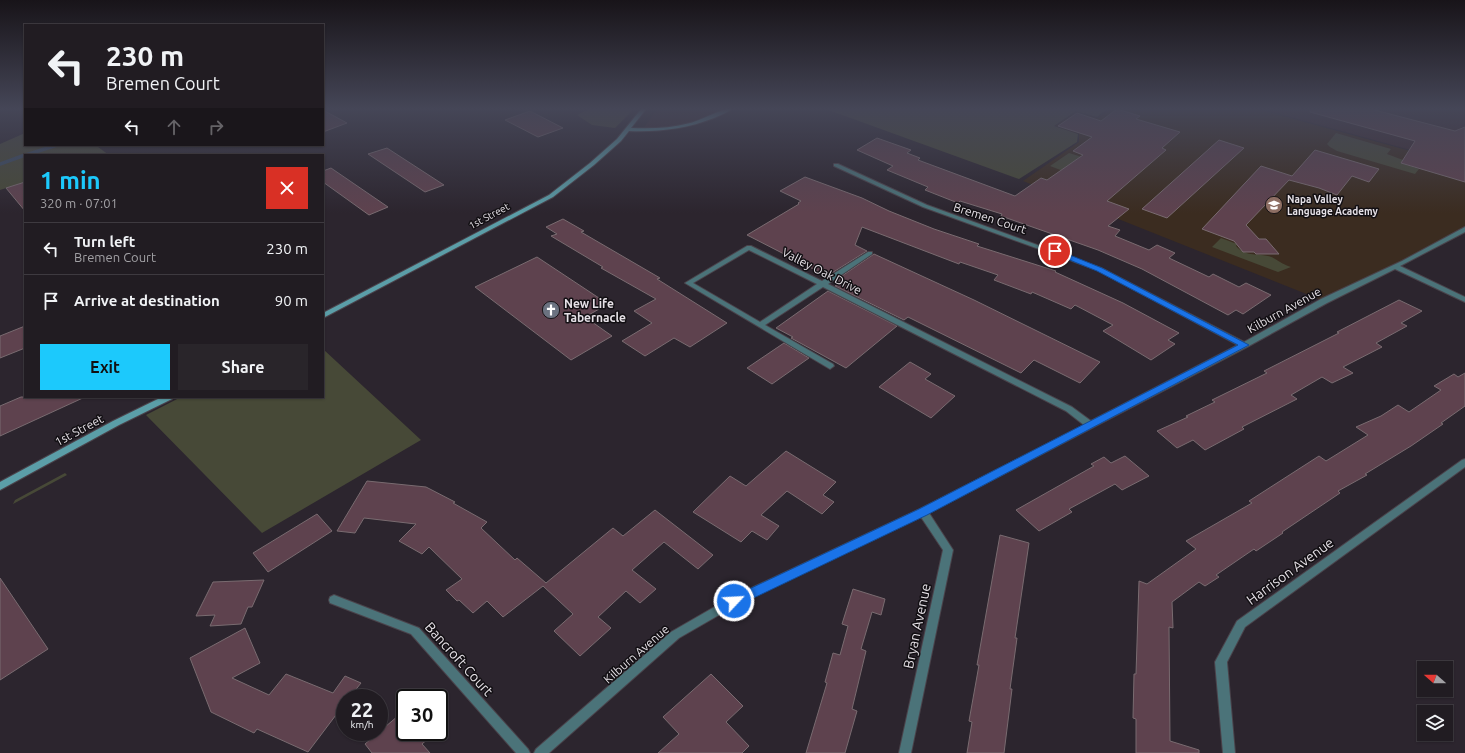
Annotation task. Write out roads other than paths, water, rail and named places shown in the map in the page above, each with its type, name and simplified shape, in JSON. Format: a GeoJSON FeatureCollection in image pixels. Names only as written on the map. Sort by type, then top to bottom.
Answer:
{"type":"FeatureCollection","features":[{"type":"Feature","properties":{"kind":"main road","name":"1st Street"},"geometry":{"type":"LineString","coordinates":[[324,315],[551,196],[592,164],[615,143]]}},
{"type":"Feature","properties":{"kind":"main road","name":"1st Street"},"geometry":{"type":"LineString","coordinates":[[0,486],[116,423],[168,398]]}},
{"type":"Feature","properties":{"kind":"street","name":"Bremen Court"},"geometry":{"type":"LineString","coordinates":[[836,165],[925,206],[1052,250],[1099,269],[1244,345]]}},
{"type":"Feature","properties":{"kind":"street","name":"Kilburn Avenue"},"geometry":{"type":"LineString","coordinates":[[540,753],[675,635],[734,601],[923,512],[1244,345],[1324,301],[1465,229]]}},
{"type":"Feature","properties":{"kind":"street","name":"Valley Oak Drive"},"geometry":{"type":"LineString","coordinates":[[830,366],[688,283],[749,247],[1069,408],[1090,425]]}},
{"type":"Feature","properties":{"kind":"street"},"geometry":{"type":"LineString","coordinates":[[760,325],[870,253]]}},
{"type":"Feature","properties":{"kind":"street"},"geometry":{"type":"LineString","coordinates":[[1394,266],[1465,300]]}},
{"type":"Feature","properties":{"kind":"street","name":"Harrison Avenue"},"geometry":{"type":"LineString","coordinates":[[1228,753],[1221,662],[1241,624],[1465,462]]}},
{"type":"Feature","properties":{"kind":"street","name":"Bryan Avenue"},"geometry":{"type":"LineString","coordinates":[[905,753],[948,550],[923,512]]}},
{"type":"Feature","properties":{"kind":"street","name":"Bancroft Court"},"geometry":{"type":"LineString","coordinates":[[334,600],[415,631],[524,753]]}},
{"type":"Feature","properties":{"kind":"waterway"},"geometry":{"type":"LineString","coordinates":[[29,154],[54,146]]}},
{"type":"Feature","properties":{"kind":"waterway"},"geometry":{"type":"LineString","coordinates":[[0,164],[24,155]]}},
{"type":"Feature","properties":{"kind":"place","name":"Napa Valley Language Academy"},"geometry":{"type":"Point","coordinates":[1274,205]}},
{"type":"Feature","properties":{"kind":"place","name":"New Life Tabernacle"},"geometry":{"type":"Point","coordinates":[551,310]}}]}
